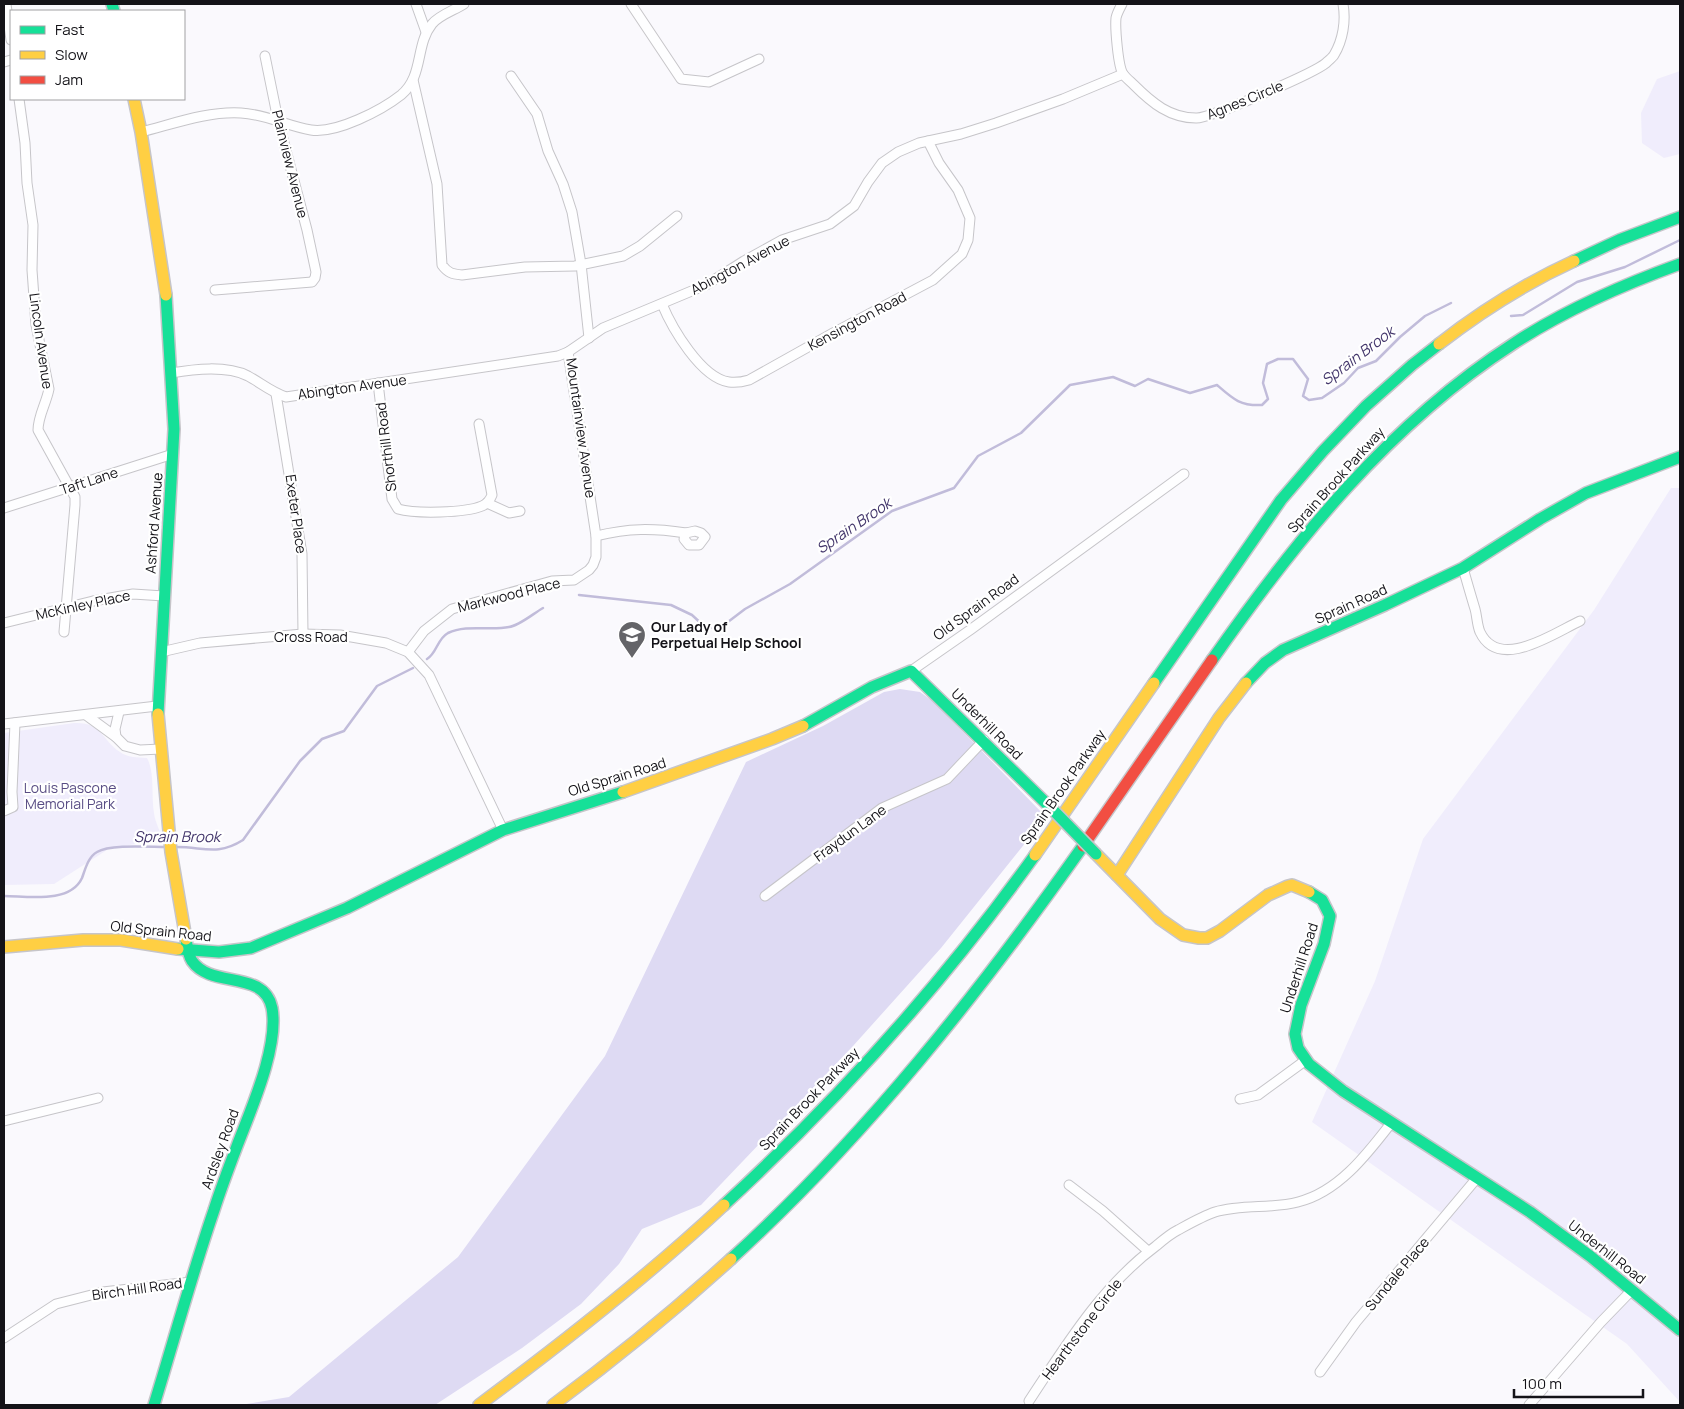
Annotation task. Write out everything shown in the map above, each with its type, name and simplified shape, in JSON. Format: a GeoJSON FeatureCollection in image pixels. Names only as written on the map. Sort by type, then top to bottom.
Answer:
{"type":"FeatureCollection","features":[{"type":"Feature","properties":{"kind":"main road","name":"Ashford Avenue"},"geometry":{"type":"LineString","coordinates":[[134,100],[141,132],[166,297],[171,373],[174,429],[173,454],[157,706],[171,852],[188,950]]}},
{"type":"Feature","properties":{"kind":"main road","name":"Sprain Brook Parkway"},"geometry":{"type":"LineString","coordinates":[[479,1405],[572,1336],[693,1235],[790,1142],[882,1045],[953,961],[1016,880],[1281,500],[1320,452],[1364,407],[1398,375],[1435,345],[1513,292],[1597,249],[1680,217]]}},
{"type":"Feature","properties":{"kind":"main road","name":"Sprain Brook Parkway"},"geometry":{"type":"LineString","coordinates":[[552,1405],[656,1326],[727,1264],[795,1197],[886,1098],[962,1007],[1049,894],[1267,584],[1326,509],[1369,462],[1439,398],[1515,343],[1598,297],[1680,264]]}},
{"type":"Feature","properties":{"kind":"main road","name":"Sprain Road"},"geometry":{"type":"LineString","coordinates":[[1116,876],[1218,718],[1265,663],[1284,650],[1463,568],[1540,519],[1586,493],[1680,458]]}},
{"type":"Feature","properties":{"kind":"main road","name":"Underhill Road"},"geometry":{"type":"LineString","coordinates":[[911,672],[984,741],[1116,876],[1160,918],[1183,935],[1207,938],[1268,894],[1288,886],[1292,885],[1303,888],[1322,900],[1330,916],[1329,926],[1301,1005],[1295,1034],[1298,1048],[1309,1064],[1330,1082],[1530,1212],[1590,1256],[1680,1330]]}},
{"type":"Feature","properties":{"kind":"main road","name":"Old Sprain Road"},"geometry":{"type":"LineString","coordinates":[[4,948],[83,940],[121,940],[188,950],[219,952],[251,948],[347,908],[503,830],[628,791],[772,739],[810,723],[872,687],[911,672]]}},
{"type":"Feature","properties":{"kind":"main road","name":"Ardsley Road"},"geometry":{"type":"LineString","coordinates":[[154,1405],[224,1180],[264,1070],[271,1039],[272,1018],[269,997],[262,990],[251,984],[216,976],[201,970],[192,960],[188,950]]}},
{"type":"Feature","properties":{"kind":"street"},"geometry":{"type":"LineString","coordinates":[[6,4],[10,33]]}},
{"type":"Feature","properties":{"kind":"street"},"geometry":{"type":"LineString","coordinates":[[416,4],[426,32]]}},
{"type":"Feature","properties":{"kind":"street"},"geometry":{"type":"LineString","coordinates":[[141,132],[204,116],[240,113],[278,120],[312,130],[341,127],[369,114],[402,94],[413,80],[419,65],[426,32],[434,21],[464,4]]}},
{"type":"Feature","properties":{"kind":"street"},"geometry":{"type":"LineString","coordinates":[[631,4],[681,79],[709,82],[760,59]]}},
{"type":"Feature","properties":{"kind":"street"},"geometry":{"type":"LineString","coordinates":[[1122,4],[1116,17],[1116,26],[1118,52],[1123,74]]}},
{"type":"Feature","properties":{"kind":"street","name":"Agnes Circle"},"geometry":{"type":"LineString","coordinates":[[1123,74],[1143,94],[1165,111],[1180,117],[1199,119],[1267,92],[1325,64],[1333,56],[1340,43],[1345,16],[1343,4]]}},
{"type":"Feature","properties":{"kind":"street","name":"Plainview Avenue"},"geometry":{"type":"LineString","coordinates":[[215,290],[312,282],[316,278],[306,223],[278,120],[265,56]]}},
{"type":"Feature","properties":{"kind":"street","name":"Abington Avenue"},"geometry":{"type":"LineString","coordinates":[[589,338],[603,328],[706,285],[782,240],[830,224],[854,206],[882,163],[898,152],[928,141],[961,134],[996,123],[1063,99],[1123,74]]}},
{"type":"Feature","properties":{"kind":"street"},"geometry":{"type":"LineString","coordinates":[[511,76],[537,114],[548,151],[572,212],[581,264],[589,338]]}},
{"type":"Feature","properties":{"kind":"street"},"geometry":{"type":"LineString","coordinates":[[413,80],[437,184],[442,265],[447,272],[462,275],[526,267],[581,264],[623,256],[640,246],[677,216]]}},
{"type":"Feature","properties":{"kind":"street","name":"Lincoln Avenue"},"geometry":{"type":"LineString","coordinates":[[19,100],[32,225],[32,270],[36,325],[49,389],[38,422],[38,430],[70,488],[76,505],[64,632]]}},
{"type":"Feature","properties":{"kind":"street","name":"Kensington Road"},"geometry":{"type":"LineString","coordinates":[[662,304],[669,320],[700,365],[715,376],[728,382],[738,383],[749,380],[933,280],[962,254],[968,240],[970,218],[958,190],[939,163],[928,141]]}},
{"type":"Feature","properties":{"kind":"street","name":"Mountainview Avenue"},"geometry":{"type":"LineString","coordinates":[[589,338],[568,352],[596,536]]}},
{"type":"Feature","properties":{"kind":"street","name":"Abington Avenue"},"geometry":{"type":"LineString","coordinates":[[276,394],[286,397],[558,356],[568,352]]}},
{"type":"Feature","properties":{"kind":"street"},"geometry":{"type":"LineString","coordinates":[[171,373],[201,368],[237,372],[248,376],[276,394]]}},
{"type":"Feature","properties":{"kind":"street","name":"Shorthill Road"},"geometry":{"type":"LineString","coordinates":[[378,383],[392,499],[398,509],[411,512],[468,510],[481,507],[487,503]]}},
{"type":"Feature","properties":{"kind":"street","name":"Exeter Place"},"geometry":{"type":"LineString","coordinates":[[276,394],[302,554],[303,634]]}},
{"type":"Feature","properties":{"kind":"street"},"geometry":{"type":"LineString","coordinates":[[478,424],[492,495],[487,503],[510,513],[520,511]]}},
{"type":"Feature","properties":{"kind":"street","name":"Taft Lane"},"geometry":{"type":"LineString","coordinates":[[4,508],[173,454]]}},
{"type":"Feature","properties":{"kind":"street","name":"Old Sprain Road"},"geometry":{"type":"LineString","coordinates":[[911,672],[1184,474]]}},
{"type":"Feature","properties":{"kind":"street"},"geometry":{"type":"LineString","coordinates":[[596,536],[620,530],[655,529],[686,533]]}},
{"type":"Feature","properties":{"kind":"street","name":"Markwood Place"},"geometry":{"type":"LineString","coordinates":[[408,652],[424,631],[452,609],[552,581],[574,580],[593,565],[596,557],[596,536]]}},
{"type":"Feature","properties":{"kind":"street"},"geometry":{"type":"LineString","coordinates":[[1463,568],[1480,633],[1490,645],[1506,651],[1516,650],[1580,621]]}},
{"type":"Feature","properties":{"kind":"street","name":"McKinley Place"},"geometry":{"type":"LineString","coordinates":[[4,623],[65,607],[132,594],[164,596]]}},
{"type":"Feature","properties":{"kind":"street","name":"Cross Road"},"geometry":{"type":"LineString","coordinates":[[161,652],[200,643],[303,634],[340,635],[386,643],[408,652],[429,676],[503,830]]}},
{"type":"Feature","properties":{"kind":"street"},"geometry":{"type":"LineString","coordinates":[[4,724],[119,712],[157,706]]}},
{"type":"Feature","properties":{"kind":"street"},"geometry":{"type":"LineString","coordinates":[[116,737],[115,729],[119,712]]}},
{"type":"Feature","properties":{"kind":"street"},"geometry":{"type":"LineString","coordinates":[[86,715],[125,746],[133,749],[161,750]]}},
{"type":"Feature","properties":{"kind":"street"},"geometry":{"type":"LineString","coordinates":[[4,811],[13,807],[15,723]]}},
{"type":"Feature","properties":{"kind":"street","name":"Fraydun Lane"},"geometry":{"type":"LineString","coordinates":[[765,896],[882,808],[947,779],[984,741]]}},
{"type":"Feature","properties":{"kind":"street"},"geometry":{"type":"LineString","coordinates":[[1240,1099],[1258,1095],[1306,1060]]}},
{"type":"Feature","properties":{"kind":"street"},"geometry":{"type":"LineString","coordinates":[[4,1121],[98,1098]]}},
{"type":"Feature","properties":{"kind":"street","name":"Hearthstone Circle"},"geometry":{"type":"LineString","coordinates":[[1029,1401],[1065,1347],[1101,1299],[1123,1274],[1175,1231],[1216,1212],[1298,1202],[1318,1194],[1346,1176],[1366,1156],[1392,1122]]}},
{"type":"Feature","properties":{"kind":"street","name":"Sundale Place"},"geometry":{"type":"LineString","coordinates":[[1320,1372],[1356,1322],[1477,1178]]}},
{"type":"Feature","properties":{"kind":"street"},"geometry":{"type":"LineString","coordinates":[[1069,1185],[1103,1211],[1148,1252]]}},
{"type":"Feature","properties":{"kind":"street","name":"Birch Hill Road"},"geometry":{"type":"LineString","coordinates":[[4,1338],[56,1304],[103,1292],[191,1282]]}},
{"type":"Feature","properties":{"kind":"street"},"geometry":{"type":"LineString","coordinates":[[1529,1405],[1601,1322],[1632,1290]]}},
{"type":"Feature","properties":{"kind":"green space"},"geometry":{"type":"Polygon","coordinates":[[[1680,71],[1680,154],[1664,158],[1642,143],[1641,113],[1657,79],[1680,71]]]}},
{"type":"Feature","properties":{"kind":"green space"},"geometry":{"type":"Polygon","coordinates":[[[1671,488],[1680,488],[1680,1402],[1627,1344],[1312,1122],[1375,981],[1423,839],[1594,610],[1671,488]]]}},
{"type":"Feature","properties":{"kind":"green space","name":"Louis Pascone Memorial Park"},"geometry":{"type":"Polygon","coordinates":[[[83,723],[96,728],[123,754],[147,758],[151,770],[155,817],[162,840],[110,848],[54,884],[4,885],[4,733],[83,723]]]}},
{"type":"Feature","properties":{"kind":"shaded area"},"geometry":{"type":"Polygon","coordinates":[[[900,689],[920,692],[934,702],[1046,817],[941,948],[853,1046],[701,1205],[642,1229],[619,1264],[581,1304],[522,1348],[435,1405],[240,1405],[289,1397],[458,1257],[605,1056],[746,762],[823,726],[884,692],[900,689]]]}},
{"type":"Feature","properties":{"kind":"waterway","name":"Sprain Brook"},"geometry":{"type":"LineString","coordinates":[[1511,316],[1523,315],[1577,282],[1625,267],[1680,240]]}},
{"type":"Feature","properties":{"kind":"waterway","name":"Sprain Brook"},"geometry":{"type":"LineString","coordinates":[[579,595],[671,605],[692,615],[705,627],[720,628],[745,609],[790,584],[892,511],[954,488],[978,456],[1021,433],[1070,385],[1113,377],[1135,386],[1148,379],[1190,393],[1217,385],[1237,401],[1262,405],[1268,399],[1263,383],[1267,364],[1278,359],[1293,359],[1308,379],[1303,396],[1309,400],[1322,398],[1344,383],[1358,368],[1376,361],[1425,316],[1451,303]]}},
{"type":"Feature","properties":{"kind":"waterway","name":"Sprain Brook"},"geometry":{"type":"LineString","coordinates":[[427,659],[441,639],[448,633],[471,628],[513,626],[543,608]]}},
{"type":"Feature","properties":{"kind":"waterway","name":"Sprain Brook"},"geometry":{"type":"LineString","coordinates":[[174,847],[209,850],[225,848],[243,840],[300,761],[322,739],[344,731],[377,686],[413,668]]}},
{"type":"Feature","properties":{"kind":"waterway","name":"Sprain Brook"},"geometry":{"type":"LineString","coordinates":[[4,896],[47,897],[68,892],[82,878],[91,857],[103,849],[130,846],[166,847]]}},
{"type":"Feature","properties":{"kind":"traffic: fast"},"geometry":{"type":"LineString","coordinates":[[112,4],[114,10]]}},
{"type":"Feature","properties":{"kind":"traffic: fast"},"geometry":{"type":"LineString","coordinates":[[1574,261],[1619,240],[1680,217]]}},
{"type":"Feature","properties":{"kind":"traffic: fast"},"geometry":{"type":"LineString","coordinates":[[1212,660],[1311,528],[1385,448],[1425,410],[1513,344],[1553,320],[1594,299],[1680,264]]}},
{"type":"Feature","properties":{"kind":"traffic: fast"},"geometry":{"type":"LineString","coordinates":[[158,714],[174,429],[166,295]]}},
{"type":"Feature","properties":{"kind":"traffic: fast"},"geometry":{"type":"LineString","coordinates":[[1154,683],[1281,500],[1323,451],[1366,406],[1439,344]]}},
{"type":"Feature","properties":{"kind":"traffic: fast"},"geometry":{"type":"LineString","coordinates":[[1246,683],[1265,663],[1283,650],[1463,568],[1540,519],[1586,493],[1680,457]]}},
{"type":"Feature","properties":{"kind":"traffic: fast"},"geometry":{"type":"LineString","coordinates":[[803,726],[872,687],[911,671],[1053,810]]}},
{"type":"Feature","properties":{"kind":"traffic: fast"},"geometry":{"type":"LineString","coordinates":[[178,949],[219,952],[251,948],[347,908],[503,830],[623,792]]}},
{"type":"Feature","properties":{"kind":"traffic: fast"},"geometry":{"type":"LineString","coordinates":[[1053,810],[1096,854]]}},
{"type":"Feature","properties":{"kind":"traffic: fast"},"geometry":{"type":"LineString","coordinates":[[731,1259],[828,1164],[918,1062],[1003,955],[1083,846]]}},
{"type":"Feature","properties":{"kind":"traffic: fast"},"geometry":{"type":"LineString","coordinates":[[724,1205],[767,1165],[889,1038],[964,948],[1035,855]]}},
{"type":"Feature","properties":{"kind":"traffic: fast"},"geometry":{"type":"LineString","coordinates":[[1309,892],[1322,900],[1330,916],[1324,944],[1301,1005],[1295,1034],[1298,1048],[1309,1064],[1343,1091],[1530,1212],[1590,1256],[1680,1330]]}},
{"type":"Feature","properties":{"kind":"traffic: fast"},"geometry":{"type":"LineString","coordinates":[[154,1405],[206,1234],[268,1059],[273,1024],[272,1008],[267,996],[259,988],[248,983],[211,975],[201,969],[192,961],[186,939]]}},
{"type":"Feature","properties":{"kind":"traffic: slow"},"geometry":{"type":"LineString","coordinates":[[134,100],[141,132],[166,295]]}},
{"type":"Feature","properties":{"kind":"traffic: slow"},"geometry":{"type":"LineString","coordinates":[[1439,344],[1504,299],[1574,261]]}},
{"type":"Feature","properties":{"kind":"traffic: slow"},"geometry":{"type":"LineString","coordinates":[[1035,855],[1154,683]]}},
{"type":"Feature","properties":{"kind":"traffic: slow"},"geometry":{"type":"LineString","coordinates":[[1117,875],[1219,718],[1246,683]]}},
{"type":"Feature","properties":{"kind":"traffic: slow"},"geometry":{"type":"LineString","coordinates":[[158,714],[171,852],[186,939]]}},
{"type":"Feature","properties":{"kind":"traffic: slow"},"geometry":{"type":"LineString","coordinates":[[623,792],[772,739],[803,726]]}},
{"type":"Feature","properties":{"kind":"traffic: slow"},"geometry":{"type":"LineString","coordinates":[[1096,854],[1160,919],[1183,935],[1199,938],[1207,938],[1220,931],[1268,895],[1288,886],[1292,885],[1309,892]]}},
{"type":"Feature","properties":{"kind":"traffic: slow"},"geometry":{"type":"LineString","coordinates":[[4,947],[83,940],[121,940],[178,949]]}},
{"type":"Feature","properties":{"kind":"traffic: slow"},"geometry":{"type":"LineString","coordinates":[[479,1405],[604,1308],[665,1258],[724,1205]]}},
{"type":"Feature","properties":{"kind":"traffic: slow"},"geometry":{"type":"LineString","coordinates":[[553,1405],[644,1334],[731,1259]]}},
{"type":"Feature","properties":{"kind":"traffic: jam"},"geometry":{"type":"LineString","coordinates":[[1083,846],[1212,660]]}},
{"type":"Feature","properties":{"kind":"place","name":"Our Lady of Perpetual Help School"},"geometry":{"type":"Point","coordinates":[632,659]}}]}
